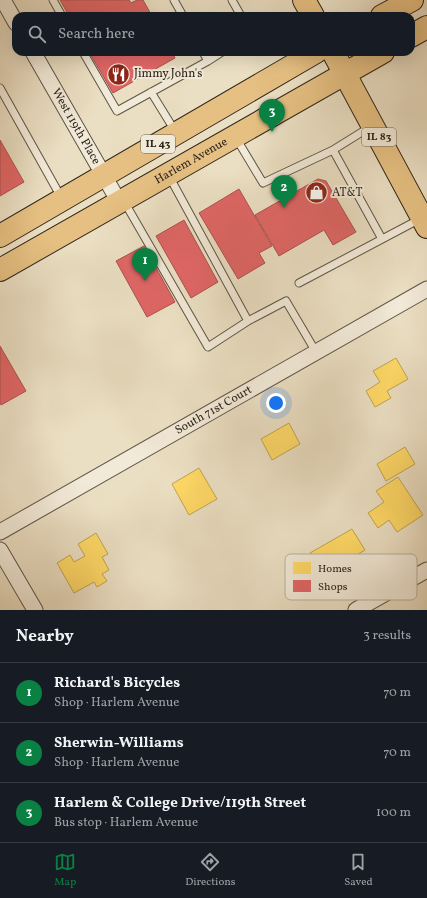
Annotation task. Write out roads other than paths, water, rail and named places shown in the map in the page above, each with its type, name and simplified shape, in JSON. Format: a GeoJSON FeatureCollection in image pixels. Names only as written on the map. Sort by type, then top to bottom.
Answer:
{"type":"FeatureCollection","features":[{"type":"Feature","properties":{"kind":"main road"},"geometry":{"type":"LineString","coordinates":[[304,0],[311,12]]}},
{"type":"Feature","properties":{"kind":"main road"},"geometry":{"type":"LineString","coordinates":[[390,12],[412,0]]}},
{"type":"Feature","properties":{"kind":"main road"},"geometry":{"type":"LineString","coordinates":[[415,34],[427,26]]}},
{"type":"Feature","properties":{"kind":"main road","name":"IL 43"},"geometry":{"type":"LineString","coordinates":[[0,236],[309,56]]}},
{"type":"Feature","properties":{"kind":"main road","name":"IL 83"},"geometry":{"type":"LineString","coordinates":[[335,56],[425,222]]}},
{"type":"Feature","properties":{"kind":"main road","name":"Harlem Avenue"},"geometry":{"type":"LineString","coordinates":[[0,270],[376,56]]}},
{"type":"Feature","properties":{"kind":"street"},"geometry":{"type":"LineString","coordinates":[[2,0],[12,16]]}},
{"type":"Feature","properties":{"kind":"street","name":"West 119th Place"},"geometry":{"type":"LineString","coordinates":[[35,56],[104,175],[121,201]]}},
{"type":"Feature","properties":{"kind":"street","name":"South 71st Court"},"geometry":{"type":"LineString","coordinates":[[0,532],[427,289]]}},
{"type":"Feature","properties":{"kind":"street"},"geometry":{"type":"LineString","coordinates":[[0,550],[35,610]]}},
{"type":"Feature","properties":{"kind":"street"},"geometry":{"type":"LineString","coordinates":[[417,576],[427,570]]}},
{"type":"Feature","properties":{"kind":"street"},"geometry":{"type":"LineString","coordinates":[[356,610],[374,600]]}},
{"type":"Feature","properties":{"kind":"lane"},"geometry":{"type":"LineString","coordinates":[[53,0],[60,12]]}},
{"type":"Feature","properties":{"kind":"lane"},"geometry":{"type":"LineString","coordinates":[[174,0],[181,12]]}},
{"type":"Feature","properties":{"kind":"lane"},"geometry":{"type":"LineString","coordinates":[[232,0],[239,12]]}},
{"type":"Feature","properties":{"kind":"lane"},"geometry":{"type":"LineString","coordinates":[[85,56],[117,111],[216,56]]}},
{"type":"Feature","properties":{"kind":"lane"},"geometry":{"type":"LineString","coordinates":[[205,56],[208,61]]}},
{"type":"Feature","properties":{"kind":"lane"},"geometry":{"type":"LineString","coordinates":[[0,88],[62,199]]}},
{"type":"Feature","properties":{"kind":"lane"},"geometry":{"type":"LineString","coordinates":[[151,92],[176,133]]}},
{"type":"Feature","properties":{"kind":"lane"},"geometry":{"type":"LineString","coordinates":[[234,136],[263,183],[333,150],[372,125]]}},
{"type":"Feature","properties":{"kind":"lane"},"geometry":{"type":"LineString","coordinates":[[333,150],[382,239]]}},
{"type":"Feature","properties":{"kind":"lane"},"geometry":{"type":"LineString","coordinates":[[168,174],[248,321]]}},
{"type":"Feature","properties":{"kind":"lane"},"geometry":{"type":"LineString","coordinates":[[121,201],[208,347],[248,321],[286,301],[316,352]]}},
{"type":"Feature","properties":{"kind":"lane"},"geometry":{"type":"LineString","coordinates":[[300,283],[382,239],[425,222]]}},
{"type":"Feature","properties":{"kind":"place","name":"Jimmy John's"},"geometry":{"type":"Point","coordinates":[118,74]}},
{"type":"Feature","properties":{"kind":"place","name":"Harlem & College Drive/119th Street"},"geometry":{"type":"Point","coordinates":[272,132]}},
{"type":"Feature","properties":{"kind":"place","name":"AT&T"},"geometry":{"type":"Point","coordinates":[317,193]}},
{"type":"Feature","properties":{"kind":"place","name":"Sherwin-Williams"},"geometry":{"type":"Point","coordinates":[284,208]}},
{"type":"Feature","properties":{"kind":"place","name":"Richard's Bicycles"},"geometry":{"type":"Point","coordinates":[145,281]}}]}
